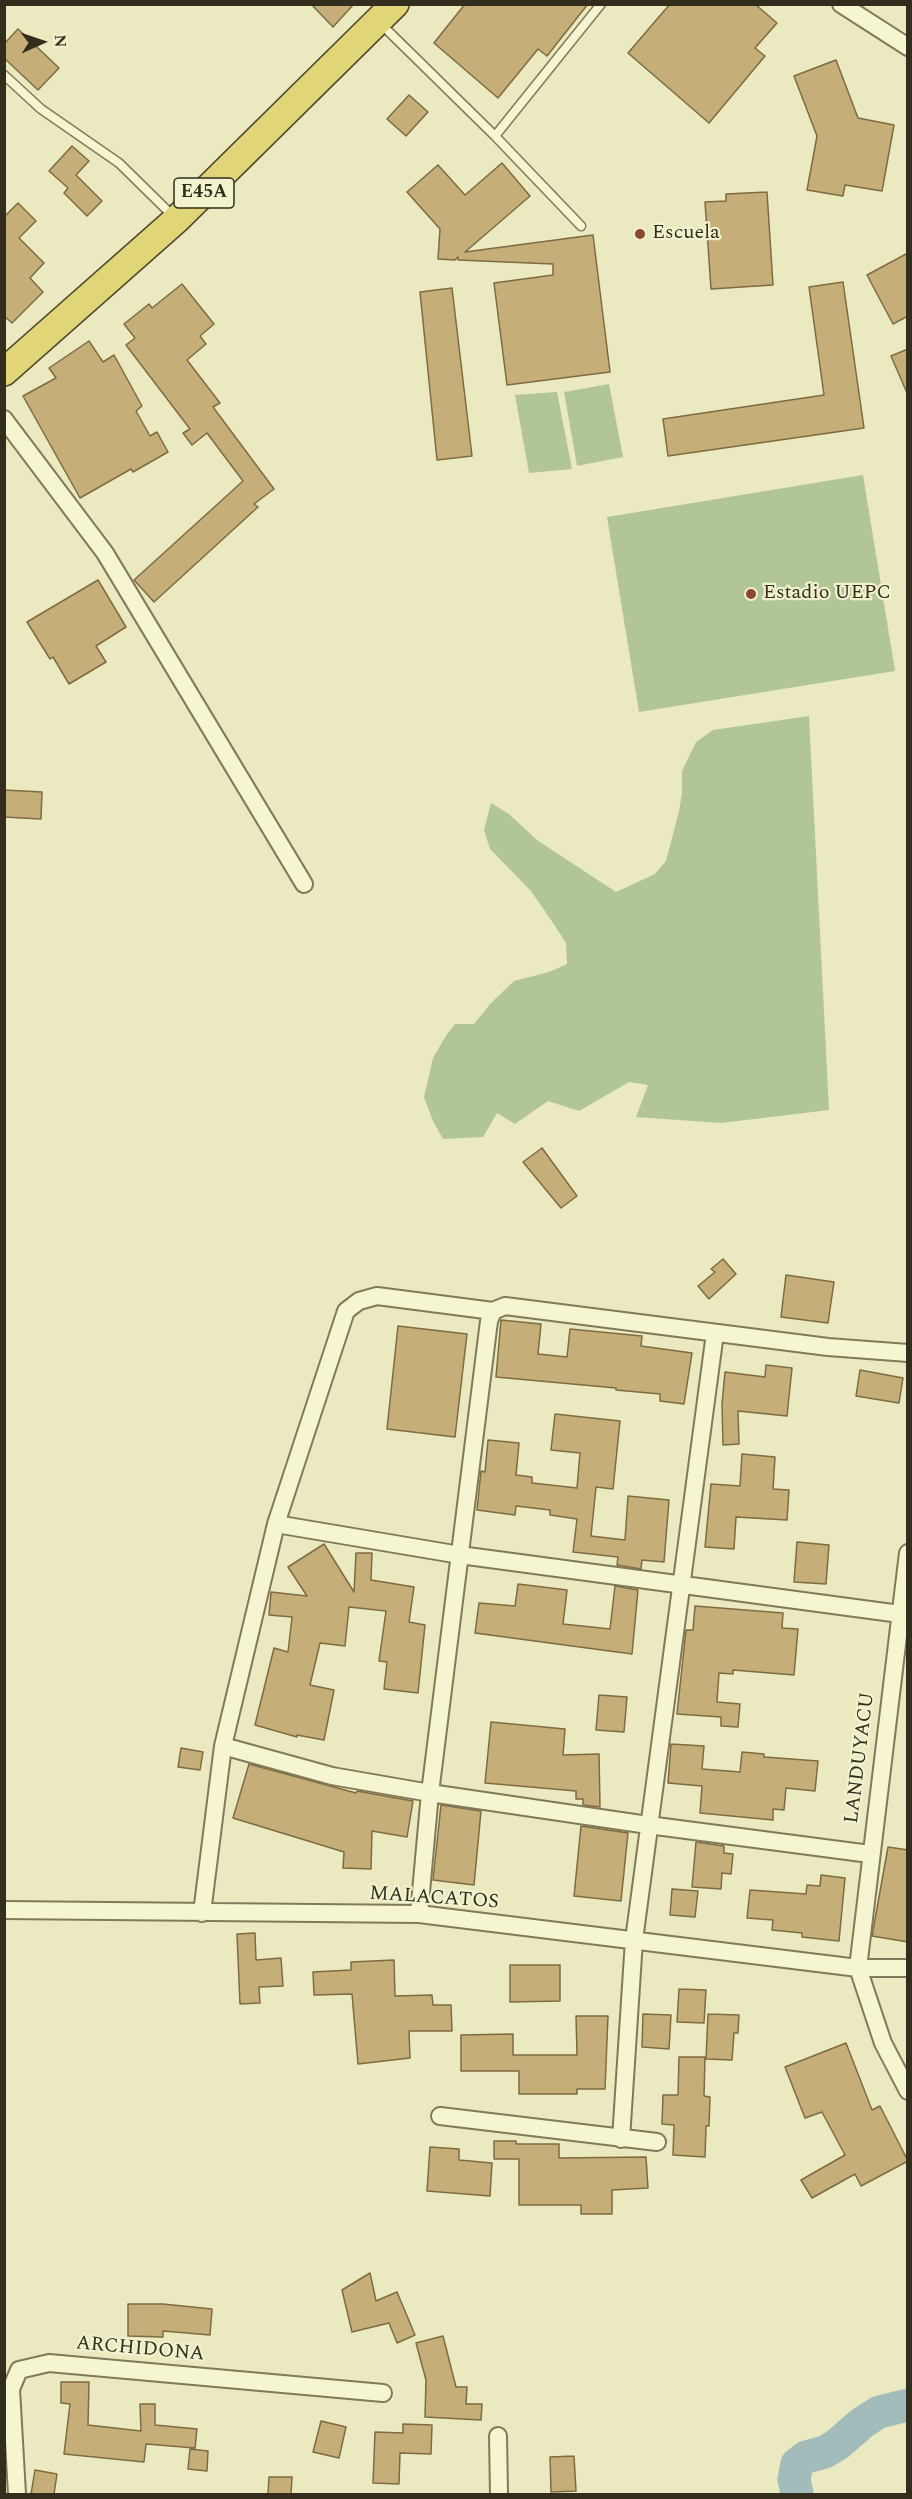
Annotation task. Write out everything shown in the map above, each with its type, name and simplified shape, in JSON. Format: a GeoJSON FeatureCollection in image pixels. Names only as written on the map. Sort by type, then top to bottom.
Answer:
{"type":"FeatureCollection","features":[{"type":"Feature","properties":{"kind":"highway","name":"E45A"},"geometry":{"type":"LineString","coordinates":[[4,372],[176,220],[387,13]]}},
{"type":"Feature","properties":{"kind":"street"},"geometry":{"type":"LineString","coordinates":[[841,4],[908,47]]}},
{"type":"Feature","properties":{"kind":"street"},"geometry":{"type":"LineString","coordinates":[[4,419],[105,553],[304,884]]}},
{"type":"Feature","properties":{"kind":"street"},"geometry":{"type":"LineString","coordinates":[[202,1913],[223,1746],[276,1524],[346,1311],[359,1302],[377,1296],[493,1311],[505,1306],[828,1347],[908,1353]]}},
{"type":"Feature","properties":{"kind":"street"},"geometry":{"type":"LineString","coordinates":[[419,1914],[430,1793],[489,1321],[493,1311]]}},
{"type":"Feature","properties":{"kind":"street"},"geometry":{"type":"LineString","coordinates":[[621,2139],[634,1940],[715,1333]]}},
{"type":"Feature","properties":{"kind":"street"},"geometry":{"type":"LineString","coordinates":[[276,1524],[460,1555],[900,1614]]}},
{"type":"Feature","properties":{"kind":"street","name":"LANDUYACU"},"geometry":{"type":"LineString","coordinates":[[858,1968],[908,1553]]}},
{"type":"Feature","properties":{"kind":"street"},"geometry":{"type":"LineString","coordinates":[[223,1746],[332,1776],[430,1793],[870,1854]]}},
{"type":"Feature","properties":{"kind":"street","name":"MALACATOS"},"geometry":{"type":"LineString","coordinates":[[4,1910],[419,1914],[858,1968],[908,1968]]}},
{"type":"Feature","properties":{"kind":"street"},"geometry":{"type":"LineString","coordinates":[[858,1968],[882,2043],[908,2091]]}},
{"type":"Feature","properties":{"kind":"street"},"geometry":{"type":"LineString","coordinates":[[440,2116],[657,2142]]}},
{"type":"Feature","properties":{"kind":"street","name":"ARCHIDONA"},"geometry":{"type":"LineString","coordinates":[[17,2494],[11,2389],[19,2370],[49,2363],[383,2394]]}},
{"type":"Feature","properties":{"kind":"street"},"geometry":{"type":"LineString","coordinates":[[498,2436],[499,2494]]}},
{"type":"Feature","properties":{"kind":"lane"},"geometry":{"type":"LineString","coordinates":[[495,136],[602,4]]}},
{"type":"Feature","properties":{"kind":"lane"},"geometry":{"type":"LineString","coordinates":[[387,13],[495,136],[580,226]]}},
{"type":"Feature","properties":{"kind":"lane"},"geometry":{"type":"LineString","coordinates":[[4,75],[41,109],[119,163],[176,220]]}},
{"type":"Feature","properties":{"kind":"green space"},"geometry":{"type":"Polygon","coordinates":[[[609,384],[623,457],[577,466],[564,392],[609,384]]]}},
{"type":"Feature","properties":{"kind":"green space"},"geometry":{"type":"Polygon","coordinates":[[[557,392],[572,469],[529,473],[515,395],[557,392]]]}},
{"type":"Feature","properties":{"kind":"green space","name":"Estadio UEPC"},"geometry":{"type":"Polygon","coordinates":[[[863,475],[895,671],[639,712],[607,517],[863,475]]]}},
{"type":"Feature","properties":{"kind":"green space"},"geometry":{"type":"Polygon","coordinates":[[[809,716],[829,1110],[721,1123],[636,1117],[648,1085],[629,1082],[579,1111],[548,1101],[515,1124],[497,1113],[483,1137],[443,1139],[424,1097],[433,1058],[447,1034],[455,1024],[474,1024],[491,1003],[514,981],[549,972],[567,964],[566,943],[551,920],[531,891],[490,849],[484,830],[491,803],[509,814],[537,840],[616,892],[655,874],[666,861],[679,811],[682,771],[696,742],[713,730],[809,716]]]}},
{"type":"Feature","properties":{"kind":"building"},"geometry":{"type":"Polygon","coordinates":[[[311,4],[354,4],[333,27],[311,4]]]}},
{"type":"Feature","properties":{"kind":"building"},"geometry":{"type":"Polygon","coordinates":[[[465,4],[588,4],[547,56],[538,49],[498,98],[434,43],[465,4]]]}},
{"type":"Feature","properties":{"kind":"building"},"geometry":{"type":"Polygon","coordinates":[[[670,4],[755,4],[777,23],[755,48],[765,56],[709,123],[628,53],[670,4]]]}},
{"type":"Feature","properties":{"kind":"building"},"geometry":{"type":"Polygon","coordinates":[[[18,29],[59,68],[38,90],[4,58],[4,44],[18,29]]]}},
{"type":"Feature","properties":{"kind":"building"},"geometry":{"type":"Polygon","coordinates":[[[836,60],[858,118],[894,125],[882,191],[845,185],[843,196],[807,190],[817,136],[794,76],[836,60]]]}},
{"type":"Feature","properties":{"kind":"building"},"geometry":{"type":"Polygon","coordinates":[[[409,95],[428,112],[406,136],[387,119],[409,95]]]}},
{"type":"Feature","properties":{"kind":"building"},"geometry":{"type":"Polygon","coordinates":[[[72,146],[89,161],[76,175],[102,201],[87,216],[64,193],[68,188],[49,171],[72,146]]]}},
{"type":"Feature","properties":{"kind":"building"},"geometry":{"type":"Polygon","coordinates":[[[502,163],[530,196],[465,252],[593,235],[610,372],[507,385],[494,283],[553,275],[553,264],[458,260],[458,257],[455,260],[438,259],[440,229],[407,192],[438,165],[465,195],[502,163]]]}},
{"type":"Feature","properties":{"kind":"building"},"geometry":{"type":"Polygon","coordinates":[[[767,192],[773,285],[711,289],[705,202],[726,201],[726,194],[767,192]]]}},
{"type":"Feature","properties":{"kind":"building"},"geometry":{"type":"Polygon","coordinates":[[[18,203],[36,221],[19,238],[44,263],[30,278],[43,292],[12,323],[4,316],[4,217],[18,203]]]}},
{"type":"Feature","properties":{"kind":"building"},"geometry":{"type":"Polygon","coordinates":[[[908,253],[908,316],[893,324],[867,275],[908,253]]]}},
{"type":"Feature","properties":{"kind":"building"},"geometry":{"type":"Polygon","coordinates":[[[843,282],[864,428],[668,456],[663,419],[824,395],[809,287],[843,282]]]}},
{"type":"Feature","properties":{"kind":"building"},"geometry":{"type":"Polygon","coordinates":[[[182,284],[214,324],[200,336],[206,344],[187,360],[220,403],[213,407],[274,489],[254,504],[258,507],[154,602],[134,580],[243,481],[207,433],[192,445],[183,433],[190,429],[126,345],[135,338],[124,324],[149,304],[152,308],[182,284]]]}},
{"type":"Feature","properties":{"kind":"building"},"geometry":{"type":"Polygon","coordinates":[[[452,288],[472,456],[437,460],[420,292],[452,288]]]}},
{"type":"Feature","properties":{"kind":"building"},"geometry":{"type":"Polygon","coordinates":[[[89,341],[103,362],[114,355],[142,406],[136,411],[150,436],[157,432],[168,452],[133,472],[131,469],[80,498],[23,396],[56,378],[49,368],[89,341]]]}},
{"type":"Feature","properties":{"kind":"building"},"geometry":{"type":"Polygon","coordinates":[[[908,349],[908,393],[907,393],[891,356],[908,349]]]}},
{"type":"Feature","properties":{"kind":"building"},"geometry":{"type":"Polygon","coordinates":[[[98,580],[126,627],[96,646],[106,662],[69,684],[53,657],[50,659],[27,622],[98,580]]]}},
{"type":"Feature","properties":{"kind":"building"},"geometry":{"type":"Polygon","coordinates":[[[4,790],[42,792],[41,819],[4,817],[4,790]]]}},
{"type":"Feature","properties":{"kind":"building"},"geometry":{"type":"Polygon","coordinates":[[[542,1148],[577,1196],[561,1208],[523,1162],[542,1148]]]}},
{"type":"Feature","properties":{"kind":"building"},"geometry":{"type":"Polygon","coordinates":[[[723,1259],[736,1274],[709,1299],[698,1286],[715,1272],[711,1269],[723,1259]]]}},
{"type":"Feature","properties":{"kind":"building"},"geometry":{"type":"Polygon","coordinates":[[[786,1275],[834,1282],[828,1323],[781,1317],[786,1275]]]}},
{"type":"Feature","properties":{"kind":"building"},"geometry":{"type":"Polygon","coordinates":[[[501,1320],[541,1324],[538,1354],[567,1357],[570,1329],[642,1336],[641,1346],[692,1353],[684,1404],[660,1401],[660,1394],[496,1377],[501,1320]]]}},
{"type":"Feature","properties":{"kind":"building"},"geometry":{"type":"Polygon","coordinates":[[[398,1326],[467,1334],[455,1437],[387,1429],[398,1326]]]}},
{"type":"Feature","properties":{"kind":"building"},"geometry":{"type":"Polygon","coordinates":[[[766,1365],[792,1368],[787,1416],[738,1411],[739,1444],[723,1445],[722,1404],[725,1372],[765,1377],[766,1365]]]}},
{"type":"Feature","properties":{"kind":"building"},"geometry":{"type":"Polygon","coordinates":[[[860,1370],[903,1378],[899,1403],[856,1396],[860,1370]]]}},
{"type":"Feature","properties":{"kind":"building"},"geometry":{"type":"Polygon","coordinates":[[[555,1414],[620,1421],[613,1489],[596,1487],[591,1536],[625,1540],[628,1496],[669,1500],[664,1562],[642,1560],[641,1569],[617,1565],[618,1557],[573,1552],[577,1519],[550,1515],[550,1510],[516,1506],[515,1515],[477,1510],[481,1471],[485,1472],[488,1440],[519,1443],[516,1475],[532,1477],[532,1483],[577,1488],[580,1453],[551,1450],[555,1414]]]}},
{"type":"Feature","properties":{"kind":"building"},"geometry":{"type":"Polygon","coordinates":[[[742,1454],[775,1457],[773,1489],[789,1490],[787,1520],[736,1517],[734,1549],[705,1547],[711,1484],[740,1486],[742,1454]]]}},
{"type":"Feature","properties":{"kind":"building"},"geometry":{"type":"Polygon","coordinates":[[[797,1542],[829,1545],[826,1584],[794,1582],[797,1542]]]}},
{"type":"Feature","properties":{"kind":"building"},"geometry":{"type":"Polygon","coordinates":[[[324,1544],[354,1592],[356,1553],[372,1553],[371,1580],[414,1587],[409,1622],[425,1625],[418,1693],[384,1689],[387,1662],[379,1661],[386,1611],[349,1607],[345,1646],[320,1643],[310,1685],[334,1690],[324,1740],[297,1735],[297,1737],[255,1725],[274,1648],[288,1652],[292,1617],[269,1615],[271,1592],[307,1596],[288,1567],[324,1544]]]}},
{"type":"Feature","properties":{"kind":"building"},"geometry":{"type":"Polygon","coordinates":[[[518,1584],[567,1590],[563,1624],[610,1629],[615,1586],[638,1590],[632,1654],[475,1633],[479,1603],[515,1606],[518,1584]]]}},
{"type":"Feature","properties":{"kind":"building"},"geometry":{"type":"Polygon","coordinates":[[[695,1606],[783,1613],[782,1628],[798,1629],[794,1675],[733,1670],[733,1674],[719,1673],[717,1702],[740,1704],[738,1727],[721,1726],[721,1717],[677,1714],[686,1630],[693,1630],[695,1606]]]}},
{"type":"Feature","properties":{"kind":"building"},"geometry":{"type":"Polygon","coordinates":[[[599,1695],[627,1697],[624,1732],[596,1730],[599,1695]]]}},
{"type":"Feature","properties":{"kind":"building"},"geometry":{"type":"Polygon","coordinates":[[[491,1722],[565,1729],[563,1755],[599,1754],[600,1807],[583,1805],[583,1799],[576,1799],[576,1791],[485,1783],[491,1722]]]}},
{"type":"Feature","properties":{"kind":"building"},"geometry":{"type":"Polygon","coordinates":[[[671,1744],[704,1746],[702,1769],[740,1772],[742,1752],[764,1754],[764,1757],[818,1761],[815,1791],[786,1788],[784,1810],[773,1809],[773,1820],[700,1813],[702,1786],[668,1783],[671,1744]]]}},
{"type":"Feature","properties":{"kind":"building"},"geometry":{"type":"Polygon","coordinates":[[[181,1748],[203,1752],[200,1770],[178,1767],[181,1748]]]}},
{"type":"Feature","properties":{"kind":"building"},"geometry":{"type":"Polygon","coordinates":[[[249,1764],[356,1793],[357,1791],[413,1801],[407,1837],[372,1831],[371,1869],[343,1868],[344,1852],[233,1818],[249,1764]]]}},
{"type":"Feature","properties":{"kind":"building"},"geometry":{"type":"Polygon","coordinates":[[[441,1805],[481,1811],[474,1885],[433,1880],[441,1805]]]}},
{"type":"Feature","properties":{"kind":"building"},"geometry":{"type":"Polygon","coordinates":[[[581,1826],[628,1833],[621,1901],[574,1896],[581,1826]]]}},
{"type":"Feature","properties":{"kind":"building"},"geometry":{"type":"Polygon","coordinates":[[[696,1842],[724,1846],[724,1853],[733,1854],[731,1874],[722,1873],[721,1889],[692,1887],[696,1842]]]}},
{"type":"Feature","properties":{"kind":"building"},"geometry":{"type":"Polygon","coordinates":[[[888,1847],[908,1850],[908,1942],[872,1936],[888,1847]]]}},
{"type":"Feature","properties":{"kind":"building"},"geometry":{"type":"Polygon","coordinates":[[[821,1875],[845,1878],[839,1941],[802,1937],[802,1933],[772,1930],[773,1920],[747,1918],[750,1890],[806,1894],[807,1885],[820,1886],[821,1875]]]}},
{"type":"Feature","properties":{"kind":"building"},"geometry":{"type":"Polygon","coordinates":[[[672,1889],[698,1891],[695,1917],[670,1915],[672,1889]]]}},
{"type":"Feature","properties":{"kind":"building"},"geometry":{"type":"Polygon","coordinates":[[[255,1933],[256,1960],[281,1958],[283,1986],[259,1987],[260,2003],[240,2004],[237,1934],[255,1933]]]}},
{"type":"Feature","properties":{"kind":"building"},"geometry":{"type":"Polygon","coordinates":[[[394,1960],[395,1996],[432,1995],[433,2005],[451,2005],[452,2031],[409,2031],[410,2058],[358,2064],[352,1994],[314,1995],[313,1972],[351,1970],[351,1962],[394,1960]]]}},
{"type":"Feature","properties":{"kind":"building"},"geometry":{"type":"Polygon","coordinates":[[[510,1965],[560,1965],[560,2001],[510,2002],[510,1965]]]}},
{"type":"Feature","properties":{"kind":"building"},"geometry":{"type":"Polygon","coordinates":[[[679,1989],[706,1990],[704,2023],[677,2022],[679,1989]]]}},
{"type":"Feature","properties":{"kind":"building"},"geometry":{"type":"Polygon","coordinates":[[[643,2014],[671,2015],[669,2049],[642,2047],[643,2014]]]}},
{"type":"Feature","properties":{"kind":"building"},"geometry":{"type":"Polygon","coordinates":[[[708,2014],[739,2015],[738,2033],[734,2033],[732,2060],[706,2059],[708,2014]]]}},
{"type":"Feature","properties":{"kind":"building"},"geometry":{"type":"Polygon","coordinates":[[[576,2016],[608,2016],[605,2089],[577,2089],[577,2094],[519,2094],[519,2071],[461,2071],[461,2035],[513,2034],[513,2055],[577,2055],[576,2016]]]}},
{"type":"Feature","properties":{"kind":"building"},"geometry":{"type":"Polygon","coordinates":[[[846,2043],[872,2110],[880,2106],[908,2161],[861,2186],[855,2174],[812,2198],[801,2180],[845,2155],[822,2112],[805,2118],[785,2067],[846,2043]]]}},
{"type":"Feature","properties":{"kind":"building"},"geometry":{"type":"Polygon","coordinates":[[[679,2057],[705,2057],[704,2096],[710,2097],[705,2157],[673,2155],[674,2125],[662,2124],[663,2095],[678,2095],[679,2057]]]}},
{"type":"Feature","properties":{"kind":"building"},"geometry":{"type":"Polygon","coordinates":[[[494,2141],[516,2141],[516,2144],[559,2144],[559,2158],[646,2157],[648,2188],[612,2190],[612,2214],[581,2214],[581,2205],[519,2205],[519,2159],[494,2159],[494,2141]]]}},
{"type":"Feature","properties":{"kind":"building"},"geometry":{"type":"Polygon","coordinates":[[[430,2147],[459,2149],[459,2160],[492,2163],[490,2196],[427,2191],[430,2147]]]}},
{"type":"Feature","properties":{"kind":"building"},"geometry":{"type":"Polygon","coordinates":[[[370,2273],[376,2301],[397,2292],[415,2335],[397,2343],[389,2323],[352,2332],[342,2290],[370,2273]]]}},
{"type":"Feature","properties":{"kind":"building"},"geometry":{"type":"Polygon","coordinates":[[[128,2304],[163,2304],[212,2309],[210,2335],[163,2331],[163,2337],[128,2336],[128,2304]]]}},
{"type":"Feature","properties":{"kind":"building"},"geometry":{"type":"Polygon","coordinates":[[[443,2336],[456,2387],[467,2387],[466,2404],[482,2404],[481,2420],[425,2417],[426,2380],[416,2343],[443,2336]]]}},
{"type":"Feature","properties":{"kind":"building"},"geometry":{"type":"Polygon","coordinates":[[[61,2382],[89,2382],[88,2425],[141,2431],[140,2404],[155,2404],[155,2425],[197,2429],[195,2448],[146,2444],[144,2462],[64,2454],[70,2404],[61,2403],[61,2382]]]}},
{"type":"Feature","properties":{"kind":"building"},"geometry":{"type":"Polygon","coordinates":[[[321,2421],[346,2427],[339,2458],[313,2452],[321,2421]]]}},
{"type":"Feature","properties":{"kind":"building"},"geometry":{"type":"Polygon","coordinates":[[[403,2424],[432,2425],[431,2454],[400,2453],[399,2484],[373,2483],[375,2432],[403,2433],[403,2424]]]}},
{"type":"Feature","properties":{"kind":"building"},"geometry":{"type":"Polygon","coordinates":[[[190,2449],[208,2451],[207,2471],[188,2469],[190,2449]]]}},
{"type":"Feature","properties":{"kind":"building"},"geometry":{"type":"Polygon","coordinates":[[[574,2456],[576,2491],[551,2492],[550,2457],[574,2456]]]}},
{"type":"Feature","properties":{"kind":"building"},"geometry":{"type":"Polygon","coordinates":[[[35,2470],[57,2474],[54,2494],[31,2494],[35,2470]]]}},
{"type":"Feature","properties":{"kind":"building"},"geometry":{"type":"Polygon","coordinates":[[[269,2477],[292,2477],[291,2494],[268,2494],[269,2477]]]}},
{"type":"Feature","properties":{"kind":"waterway"},"geometry":{"type":"LineString","coordinates":[[797,2494],[794,2479],[797,2464],[806,2457],[825,2452],[838,2444],[879,2412],[908,2405]]}},
{"type":"Feature","properties":{"kind":"place","name":"Escuela"},"geometry":{"type":"Point","coordinates":[640,234]}},
{"type":"Feature","properties":{"kind":"place","name":"Estadio UEPC"},"geometry":{"type":"Point","coordinates":[751,594]}}]}
